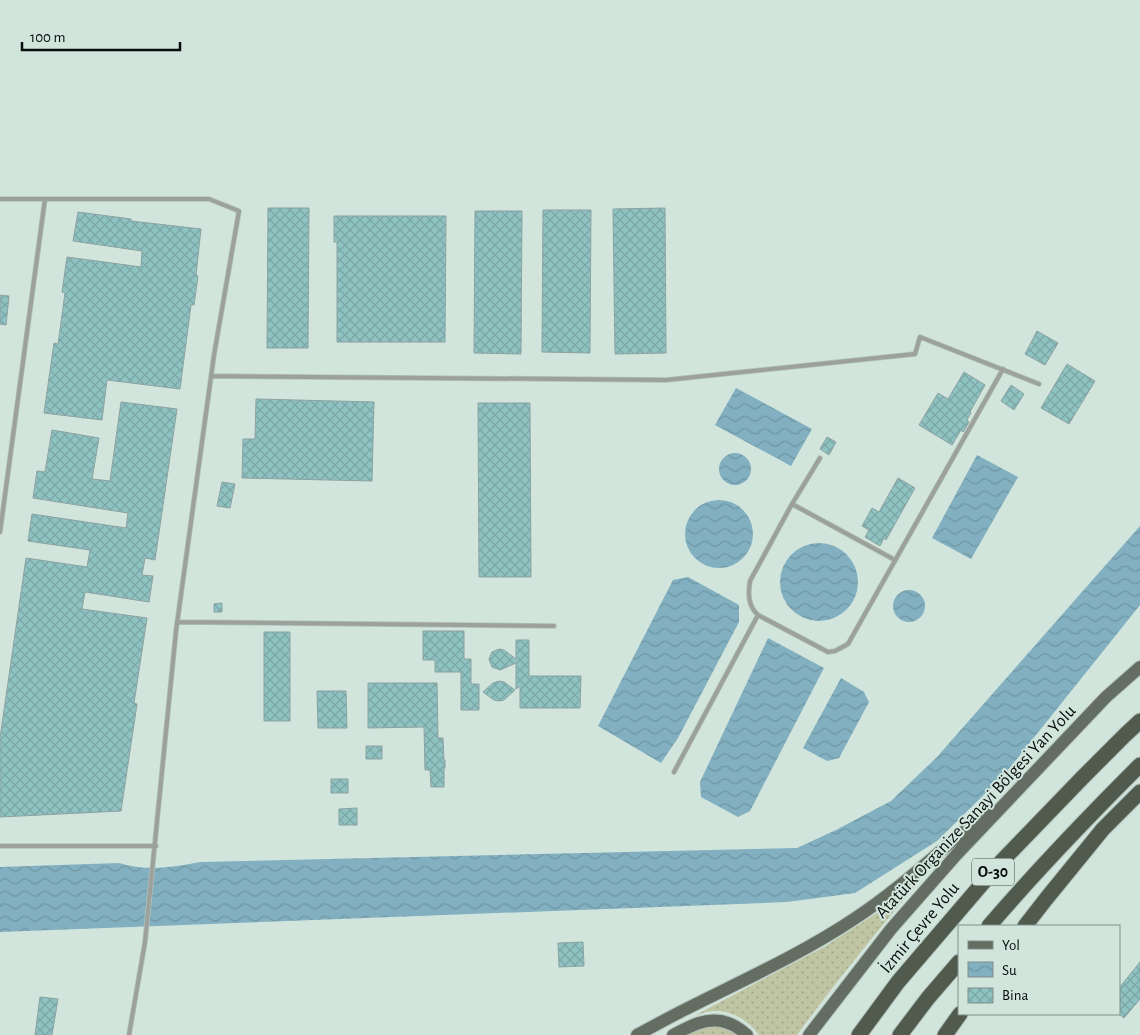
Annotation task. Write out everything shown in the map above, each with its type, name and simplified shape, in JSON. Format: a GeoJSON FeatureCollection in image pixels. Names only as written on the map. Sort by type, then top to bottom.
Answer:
{"type":"FeatureCollection","features":[{"type":"Feature","properties":{"kind":"highway","name":"İzmir Çevre Yolu"},"geometry":{"type":"LineString","coordinates":[[859,1035],[898,982],[999,864],[1090,769],[1140,721]]}},
{"type":"Feature","properties":{"kind":"highway","name":"O-30"},"geometry":{"type":"LineString","coordinates":[[990,925],[1064,843],[1140,766]]}},
{"type":"Feature","properties":{"kind":"highway"},"geometry":{"type":"LineString","coordinates":[[1026,925],[1103,829],[1140,792]]}},
{"type":"Feature","properties":{"kind":"highway"},"geometry":{"type":"LineString","coordinates":[[900,1035],[958,963]]}},
{"type":"Feature","properties":{"kind":"highway"},"geometry":{"type":"LineString","coordinates":[[945,1035],[959,1015]]}},
{"type":"Feature","properties":{"kind":"main road","name":"Atatürk Organize Sanayi Bölgesi Yan Yolu"},"geometry":{"type":"LineString","coordinates":[[809,1035],[891,929],[957,854],[1106,697],[1140,667]]}},
{"type":"Feature","properties":{"kind":"main road"},"geometry":{"type":"LineString","coordinates":[[637,1035],[755,975],[854,919],[895,890],[968,827],[1025,782]]}},
{"type":"Feature","properties":{"kind":"main road"},"geometry":{"type":"LineString","coordinates":[[673,1035],[699,1023],[719,1021],[733,1024],[747,1035]]}},
{"type":"Feature","properties":{"kind":"lane"},"geometry":{"type":"LineString","coordinates":[[0,199],[209,199],[239,211],[214,355],[178,622],[146,942],[129,1035]]}},
{"type":"Feature","properties":{"kind":"lane"},"geometry":{"type":"LineString","coordinates":[[0,532],[46,199]]}},
{"type":"Feature","properties":{"kind":"lane"},"geometry":{"type":"LineString","coordinates":[[211,376],[666,380],[916,354],[920,337],[1039,384]]}},
{"type":"Feature","properties":{"kind":"lane"},"geometry":{"type":"LineString","coordinates":[[820,458],[792,504],[750,581],[748,592],[750,604],[758,615],[828,652],[835,651],[848,644],[1003,369]]}},
{"type":"Feature","properties":{"kind":"lane"},"geometry":{"type":"LineString","coordinates":[[792,504],[895,560]]}},
{"type":"Feature","properties":{"kind":"lane"},"geometry":{"type":"LineString","coordinates":[[674,772],[758,615]]}},
{"type":"Feature","properties":{"kind":"lane"},"geometry":{"type":"LineString","coordinates":[[178,622],[554,626]]}},
{"type":"Feature","properties":{"kind":"lane"},"geometry":{"type":"LineString","coordinates":[[0,846],[156,846]]}},
{"type":"Feature","properties":{"kind":"green space"},"geometry":{"type":"Polygon","coordinates":[[[919,881],[797,1035],[759,1035],[740,1017],[727,1012],[711,1011],[694,1016],[824,947],[874,915],[919,881]]]}},
{"type":"Feature","properties":{"kind":"green space"},"geometry":{"type":"Polygon","coordinates":[[[712,1027],[725,1028],[738,1035],[687,1035],[712,1027]]]}},
{"type":"Feature","properties":{"kind":"water"},"geometry":{"type":"Polygon","coordinates":[[[736,388],[812,429],[791,466],[715,425],[736,388]]]}},
{"type":"Feature","properties":{"kind":"water"},"geometry":{"type":"Polygon","coordinates":[[[735,453],[741,454],[746,458],[750,463],[750,475],[746,480],[741,484],[735,485],[729,484],[724,480],[720,475],[719,469],[720,463],[724,458],[729,454],[735,453]]]}},
{"type":"Feature","properties":{"kind":"water"},"geometry":{"type":"Polygon","coordinates":[[[977,455],[1018,477],[971,559],[932,538],[977,455]]]}},
{"type":"Feature","properties":{"kind":"water"},"geometry":{"type":"Polygon","coordinates":[[[719,500],[732,503],[743,510],[750,521],[753,534],[750,547],[743,558],[732,565],[719,568],[706,565],[695,558],[688,547],[685,534],[688,521],[695,510],[706,503],[719,500]]]}},
{"type":"Feature","properties":{"kind":"water"},"geometry":{"type":"Polygon","coordinates":[[[1140,526],[1140,605],[1004,775],[937,841],[855,893],[787,902],[0,932],[0,867],[119,863],[130,866],[160,868],[201,862],[797,848],[891,801],[937,757],[1140,526]]]}},
{"type":"Feature","properties":{"kind":"water"},"geometry":{"type":"Polygon","coordinates":[[[819,543],[834,546],[851,560],[855,567],[858,582],[855,597],[841,614],[834,618],[819,621],[804,618],[787,604],[783,597],[780,582],[783,567],[797,550],[804,546],[819,543]]]}},
{"type":"Feature","properties":{"kind":"water"},"geometry":{"type":"Polygon","coordinates":[[[688,577],[739,605],[739,622],[678,738],[661,763],[598,726],[673,580],[688,577]]]}},
{"type":"Feature","properties":{"kind":"water"},"geometry":{"type":"Polygon","coordinates":[[[909,590],[921,594],[925,606],[921,618],[909,622],[897,618],[893,606],[897,594],[909,590]]]}},
{"type":"Feature","properties":{"kind":"water"},"geometry":{"type":"Polygon","coordinates":[[[768,638],[824,668],[750,811],[738,817],[701,797],[700,782],[768,638]]]}},
{"type":"Feature","properties":{"kind":"water"},"geometry":{"type":"Polygon","coordinates":[[[841,678],[864,692],[869,702],[839,758],[827,761],[803,748],[841,678]]]}},
{"type":"Feature","properties":{"kind":"building"},"geometry":{"type":"Polygon","coordinates":[[[268,208],[309,208],[308,348],[267,348],[268,208]]]}},
{"type":"Feature","properties":{"kind":"building"},"geometry":{"type":"Polygon","coordinates":[[[665,208],[666,353],[615,354],[613,209],[665,208]]]}},
{"type":"Feature","properties":{"kind":"building"},"geometry":{"type":"Polygon","coordinates":[[[543,210],[591,210],[590,353],[542,352],[543,210]]]}},
{"type":"Feature","properties":{"kind":"building"},"geometry":{"type":"Polygon","coordinates":[[[475,211],[522,211],[521,354],[474,353],[475,211]]]}},
{"type":"Feature","properties":{"kind":"building"},"geometry":{"type":"Polygon","coordinates":[[[78,212],[131,219],[131,221],[201,229],[196,275],[198,276],[194,305],[191,305],[180,389],[107,380],[102,420],[44,413],[54,343],[58,344],[65,293],[62,292],[67,257],[141,267],[142,251],[73,241],[78,212]]]}},
{"type":"Feature","properties":{"kind":"building"},"geometry":{"type":"Polygon","coordinates":[[[334,216],[446,216],[445,342],[337,342],[337,242],[334,242],[334,216]]]}},
{"type":"Feature","properties":{"kind":"building"},"geometry":{"type":"Polygon","coordinates":[[[0,295],[9,296],[6,325],[0,324],[0,295]]]}},
{"type":"Feature","properties":{"kind":"building"},"geometry":{"type":"Polygon","coordinates":[[[1037,331],[1058,343],[1045,365],[1025,354],[1037,331]]]}},
{"type":"Feature","properties":{"kind":"building"},"geometry":{"type":"Polygon","coordinates":[[[1067,364],[1095,381],[1069,424],[1041,408],[1067,364]]]}},
{"type":"Feature","properties":{"kind":"building"},"geometry":{"type":"Polygon","coordinates":[[[964,372],[985,385],[970,412],[967,420],[969,422],[963,432],[961,430],[952,445],[919,425],[938,393],[948,399],[964,372]]]}},
{"type":"Feature","properties":{"kind":"building"},"geometry":{"type":"Polygon","coordinates":[[[1011,385],[1024,394],[1014,410],[1001,401],[1011,385]]]}},
{"type":"Feature","properties":{"kind":"building"},"geometry":{"type":"Polygon","coordinates":[[[256,399],[374,402],[372,481],[242,478],[243,439],[255,439],[256,399]]]}},
{"type":"Feature","properties":{"kind":"building"},"geometry":{"type":"Polygon","coordinates":[[[121,402],[177,409],[155,560],[145,558],[142,575],[153,576],[149,602],[85,592],[82,609],[147,618],[134,703],[137,704],[121,811],[0,817],[0,738],[26,558],[87,567],[90,550],[28,541],[32,514],[126,528],[128,513],[33,498],[37,471],[45,472],[52,430],[99,438],[92,479],[110,481],[121,402]]]}},
{"type":"Feature","properties":{"kind":"building"},"geometry":{"type":"Polygon","coordinates":[[[478,403],[530,403],[531,577],[479,577],[478,403]]]}},
{"type":"Feature","properties":{"kind":"building"},"geometry":{"type":"Polygon","coordinates":[[[827,437],[836,442],[829,455],[820,449],[827,437]]]}},
{"type":"Feature","properties":{"kind":"building"},"geometry":{"type":"Polygon","coordinates":[[[898,478],[915,488],[886,540],[884,538],[880,546],[865,537],[869,530],[862,526],[872,508],[879,512],[898,478]]]}},
{"type":"Feature","properties":{"kind":"building"},"geometry":{"type":"Polygon","coordinates":[[[222,482],[235,484],[230,508],[217,506],[222,482]]]}},
{"type":"Feature","properties":{"kind":"building"},"geometry":{"type":"Polygon","coordinates":[[[222,603],[222,612],[214,612],[214,604],[222,603]]]}},
{"type":"Feature","properties":{"kind":"building"},"geometry":{"type":"Polygon","coordinates":[[[423,631],[464,631],[464,659],[471,659],[471,684],[479,684],[479,710],[461,710],[461,672],[435,672],[435,660],[423,660],[423,631]]]}},
{"type":"Feature","properties":{"kind":"building"},"geometry":{"type":"Polygon","coordinates":[[[264,632],[290,632],[290,721],[264,721],[264,632]]]}},
{"type":"Feature","properties":{"kind":"building"},"geometry":{"type":"Polygon","coordinates":[[[516,640],[529,640],[529,676],[581,676],[580,708],[520,708],[520,686],[516,689],[516,663],[500,670],[492,667],[489,659],[492,652],[499,649],[504,650],[516,659],[516,640]]]}},
{"type":"Feature","properties":{"kind":"building"},"geometry":{"type":"Polygon","coordinates":[[[504,682],[515,690],[504,700],[499,701],[494,700],[483,692],[493,683],[504,682]]]}},
{"type":"Feature","properties":{"kind":"building"},"geometry":{"type":"Polygon","coordinates":[[[368,683],[437,683],[438,738],[443,738],[445,760],[444,787],[431,787],[430,770],[425,770],[424,727],[368,728],[368,683]]]}},
{"type":"Feature","properties":{"kind":"building"},"geometry":{"type":"Polygon","coordinates":[[[317,691],[346,691],[347,728],[318,728],[317,691]]]}},
{"type":"Feature","properties":{"kind":"building"},"geometry":{"type":"Polygon","coordinates":[[[366,746],[382,746],[382,759],[366,759],[366,746]]]}},
{"type":"Feature","properties":{"kind":"building"},"geometry":{"type":"Polygon","coordinates":[[[331,779],[348,779],[348,793],[331,793],[331,779]]]}},
{"type":"Feature","properties":{"kind":"building"},"geometry":{"type":"Polygon","coordinates":[[[357,808],[357,825],[339,825],[339,809],[357,808]]]}},
{"type":"Feature","properties":{"kind":"building"},"geometry":{"type":"Polygon","coordinates":[[[583,942],[584,966],[559,967],[558,943],[583,942]]]}},
{"type":"Feature","properties":{"kind":"building"},"geometry":{"type":"Polygon","coordinates":[[[1140,962],[1140,999],[1124,1018],[1120,1015],[1120,987],[1140,962]]]}},
{"type":"Feature","properties":{"kind":"building"},"geometry":{"type":"Polygon","coordinates":[[[40,997],[58,999],[52,1035],[35,1035],[40,997]]]}}]}
